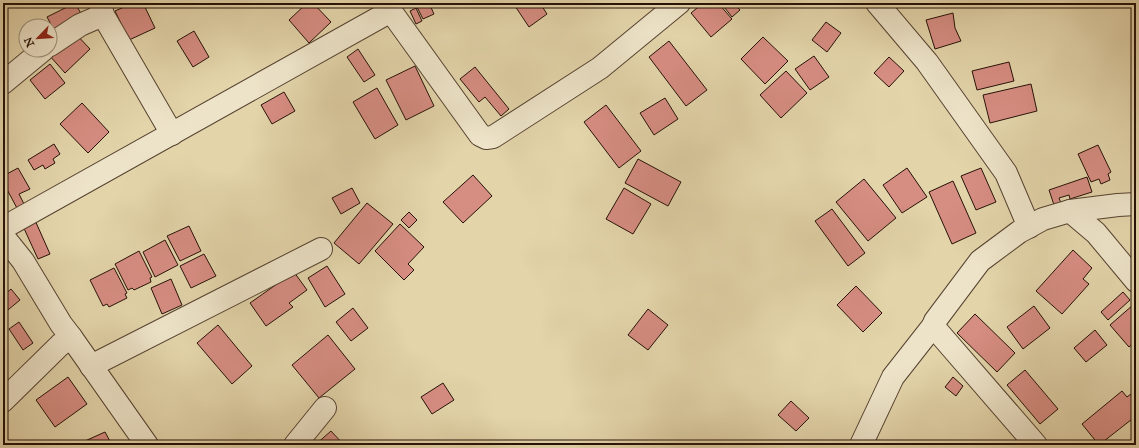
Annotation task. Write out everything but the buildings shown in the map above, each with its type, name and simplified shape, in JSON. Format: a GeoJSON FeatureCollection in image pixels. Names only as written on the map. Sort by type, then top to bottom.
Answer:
{"type":"FeatureCollection","features":[{"type":"Feature","properties":{"kind":"street"},"geometry":{"type":"LineString","coordinates":[[3,228],[172,134],[388,7],[480,135],[486,138],[493,137],[600,68],[679,3]]}},
{"type":"Feature","properties":{"kind":"street"},"geometry":{"type":"LineString","coordinates":[[877,3],[927,62],[1006,172],[1029,227]]}},
{"type":"Feature","properties":{"kind":"street"},"geometry":{"type":"LineString","coordinates":[[58,40],[102,9],[172,134]]}},
{"type":"Feature","properties":{"kind":"street"},"geometry":{"type":"LineString","coordinates":[[3,83],[33,58]]}},
{"type":"Feature","properties":{"kind":"street"},"geometry":{"type":"LineString","coordinates":[[861,445],[894,377],[980,261],[1019,232],[1043,219],[1070,211],[1136,204]]}},
{"type":"Feature","properties":{"kind":"street"},"geometry":{"type":"LineString","coordinates":[[1070,211],[1096,233],[1136,280]]}},
{"type":"Feature","properties":{"kind":"street"},"geometry":{"type":"LineString","coordinates":[[3,236],[23,261],[61,324],[147,445]]}},
{"type":"Feature","properties":{"kind":"street"},"geometry":{"type":"LineString","coordinates":[[91,366],[321,249]]}},
{"type":"Feature","properties":{"kind":"street"},"geometry":{"type":"LineString","coordinates":[[933,326],[1036,445]]}},
{"type":"Feature","properties":{"kind":"street"},"geometry":{"type":"LineString","coordinates":[[3,401],[60,345],[71,337]]}},
{"type":"Feature","properties":{"kind":"street"},"geometry":{"type":"LineString","coordinates":[[295,445],[325,408]]}}]}
